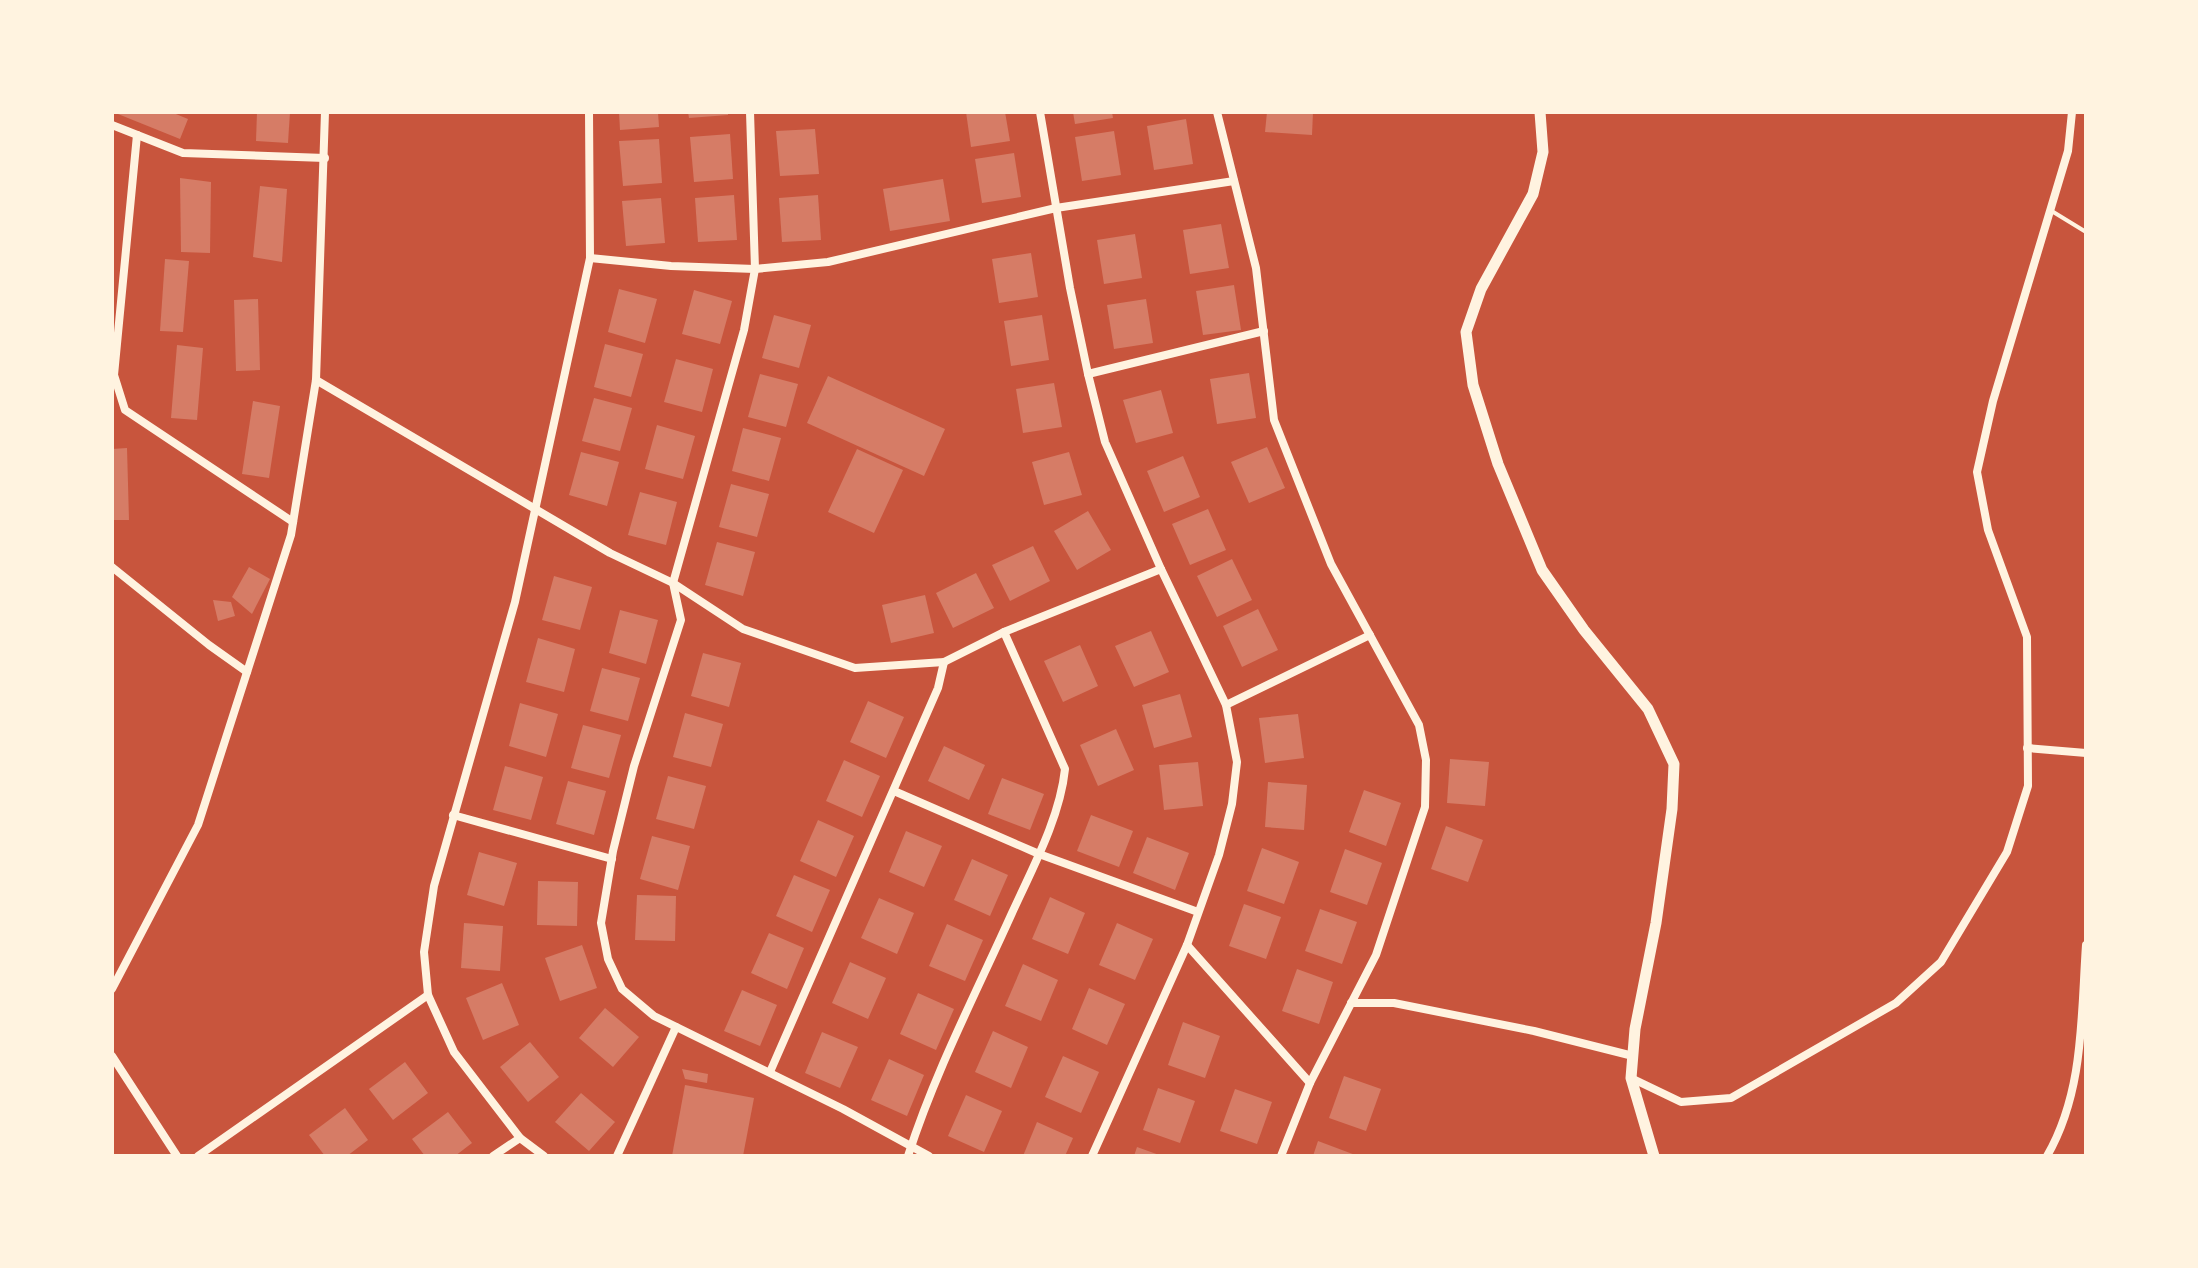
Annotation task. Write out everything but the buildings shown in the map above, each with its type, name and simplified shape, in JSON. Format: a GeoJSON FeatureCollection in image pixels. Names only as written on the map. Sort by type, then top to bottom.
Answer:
{"type":"FeatureCollection","features":[{"type":"Feature","properties":{"kind":"street"},"geometry":{"type":"LineString","coordinates":[[112,989],[198,825],[291,535],[316,380],[325,112]]}},
{"type":"Feature","properties":{"kind":"street"},"geometry":{"type":"LineString","coordinates":[[544,1156],[520,1138],[454,1052],[428,995],[424,952],[434,886],[515,602],[590,258],[589,112]]}},
{"type":"Feature","properties":{"kind":"street"},"geometry":{"type":"LineString","coordinates":[[750,112],[755,269],[744,330],[673,583],[681,620],[634,766],[601,923],[608,959],[622,989],[654,1016],[843,1109],[910,1152],[929,1156]]}},
{"type":"Feature","properties":{"kind":"street"},"geometry":{"type":"LineString","coordinates":[[1040,112],[1088,374],[1105,442],[1226,705],[1237,762],[1232,804],[1219,855],[1187,945],[1092,1156]]}},
{"type":"Feature","properties":{"kind":"street"},"geometry":{"type":"LineString","coordinates":[[1217,112],[1256,268],[1274,420],[1331,564],[1419,725],[1426,760],[1425,807],[1376,955],[1310,1083],[1281,1156]]}},
{"type":"Feature","properties":{"kind":"street"},"geometry":{"type":"LineString","coordinates":[[1540,112],[1543,152],[1533,194],[1481,289],[1466,332],[1473,385],[1498,464],[1542,570],[1584,630],[1648,709],[1674,764],[1672,809],[1658,909],[1635,1029],[1631,1078],[1654,1156]]}},
{"type":"Feature","properties":{"kind":"street"},"geometry":{"type":"LineString","coordinates":[[1631,1078],[1681,1102],[1731,1098],[1896,1003],[1941,962],[2007,852],[2028,786],[2027,637],[1988,530],[1977,472],[1993,401],[2068,151],[2072,112]]}},
{"type":"Feature","properties":{"kind":"street"},"geometry":{"type":"LineString","coordinates":[[112,125],[183,153],[325,158]]}},
{"type":"Feature","properties":{"kind":"street"},"geometry":{"type":"LineString","coordinates":[[137,135],[114,375],[125,410],[293,522]]}},
{"type":"Feature","properties":{"kind":"street"},"geometry":{"type":"LineString","coordinates":[[590,258],[671,266],[755,269],[828,262],[1056,208],[1234,181]]}},
{"type":"Feature","properties":{"kind":"street"},"geometry":{"type":"LineString","coordinates":[[1088,374],[1264,331]]}},
{"type":"Feature","properties":{"kind":"street"},"geometry":{"type":"LineString","coordinates":[[316,380],[610,553],[673,583],[743,629],[855,668],[944,662],[1004,632],[1161,569]]}},
{"type":"Feature","properties":{"kind":"street"},"geometry":{"type":"LineString","coordinates":[[112,567],[247,672]]}},
{"type":"Feature","properties":{"kind":"street"},"geometry":{"type":"LineString","coordinates":[[910,1152],[945,1060],[1039,854],[1063,789],[1065,769],[1004,632]]}},
{"type":"Feature","properties":{"kind":"street"},"geometry":{"type":"LineString","coordinates":[[1226,705],[1370,635]]}},
{"type":"Feature","properties":{"kind":"street"},"geometry":{"type":"LineString","coordinates":[[770,1072],[938,688],[944,662]]}},
{"type":"Feature","properties":{"kind":"street"},"geometry":{"type":"LineString","coordinates":[[2027,748],[2086,753]]}},
{"type":"Feature","properties":{"kind":"street"},"geometry":{"type":"LineString","coordinates":[[894,791],[1039,854],[1198,912]]}},
{"type":"Feature","properties":{"kind":"street"},"geometry":{"type":"LineString","coordinates":[[453,815],[612,859]]}},
{"type":"Feature","properties":{"kind":"street"},"geometry":{"type":"LineString","coordinates":[[1187,945],[1310,1083]]}},
{"type":"Feature","properties":{"kind":"street"},"geometry":{"type":"LineString","coordinates":[[2047,1156],[2062,1124],[2075,1079],[2086,945]]}},
{"type":"Feature","properties":{"kind":"street"},"geometry":{"type":"LineString","coordinates":[[198,1156],[428,995]]}},
{"type":"Feature","properties":{"kind":"street"},"geometry":{"type":"LineString","coordinates":[[1351,1003],[1394,1003],[1534,1031],[1633,1056]]}},
{"type":"Feature","properties":{"kind":"street"},"geometry":{"type":"LineString","coordinates":[[617,1156],[676,1027]]}},
{"type":"Feature","properties":{"kind":"street"},"geometry":{"type":"LineString","coordinates":[[112,1056],[177,1156]]}},
{"type":"Feature","properties":{"kind":"street"},"geometry":{"type":"LineString","coordinates":[[493,1156],[520,1138]]}},
{"type":"Feature","properties":{"kind":"lane"},"geometry":{"type":"LineString","coordinates":[[2050,210],[2086,232]]}}]}
